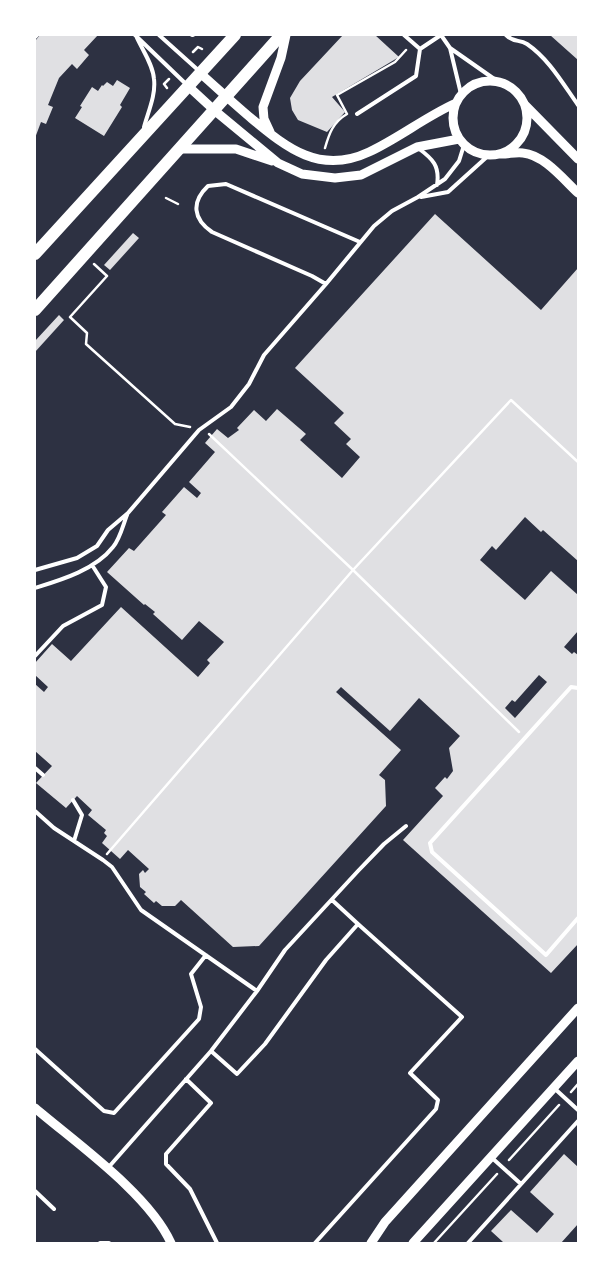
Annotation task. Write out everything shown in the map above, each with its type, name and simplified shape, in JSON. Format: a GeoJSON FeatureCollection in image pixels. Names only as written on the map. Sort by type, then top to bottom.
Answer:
{"type":"FeatureCollection","features":[{"type":"Feature","properties":{"kind":"main road"},"geometry":{"type":"LineString","coordinates":[[35,254],[235,35]]}},
{"type":"Feature","properties":{"kind":"main road"},"geometry":{"type":"LineString","coordinates":[[35,310],[281,35]]}},
{"type":"Feature","properties":{"kind":"street"},"geometry":{"type":"LineString","coordinates":[[272,136],[264,119],[263,108],[281,58],[286,35]]}},
{"type":"Feature","properties":{"kind":"street"},"geometry":{"type":"LineString","coordinates":[[200,72],[272,136],[297,153],[316,159],[335,161],[368,153],[438,111],[456,103]]}},
{"type":"Feature","properties":{"kind":"street"},"geometry":{"type":"LineString","coordinates":[[493,155],[508,150],[517,143],[523,134],[526,124],[526,113],[518,94],[510,87],[490,81],[470,87],[456,103],[453,112],[453,122],[461,142],[480,154],[493,155],[522,153],[533,156],[544,162],[578,193]]}},
{"type":"Feature","properties":{"kind":"street"},"geometry":{"type":"LineString","coordinates":[[188,86],[278,163]]}},
{"type":"Feature","properties":{"kind":"street"},"geometry":{"type":"LineString","coordinates":[[523,103],[577,157]]}},
{"type":"Feature","properties":{"kind":"street"},"geometry":{"type":"LineString","coordinates":[[180,149],[236,149],[278,163],[302,174],[321,178],[361,175],[417,147],[461,142]]}},
{"type":"Feature","properties":{"kind":"street"},"geometry":{"type":"LineString","coordinates":[[371,1243],[385,1222],[578,1008]]}},
{"type":"Feature","properties":{"kind":"street"},"geometry":{"type":"LineString","coordinates":[[417,1241],[578,1061]]}},
{"type":"Feature","properties":{"kind":"street"},"geometry":{"type":"LineString","coordinates":[[35,1108],[137,1196],[166,1232],[171,1243]]}},
{"type":"Feature","properties":{"kind":"lane"},"geometry":{"type":"LineString","coordinates":[[159,35],[200,72]]}},
{"type":"Feature","properties":{"kind":"lane"},"geometry":{"type":"LineString","coordinates":[[404,35],[420,49]]}},
{"type":"Feature","properties":{"kind":"lane"},"geometry":{"type":"LineString","coordinates":[[357,114],[416,76],[420,49],[441,35],[450,48],[462,94]]}},
{"type":"Feature","properties":{"kind":"lane"},"geometry":{"type":"LineString","coordinates":[[506,35],[511,40],[526,43],[550,66],[578,105]]}},
{"type":"Feature","properties":{"kind":"lane"},"geometry":{"type":"LineString","coordinates":[[136,37],[188,86]]}},
{"type":"Feature","properties":{"kind":"lane"},"geometry":{"type":"LineString","coordinates":[[136,37],[152,70],[154,80],[154,88],[142,137]]}},
{"type":"Feature","properties":{"kind":"lane"},"geometry":{"type":"LineString","coordinates":[[450,48],[500,83]]}},
{"type":"Feature","properties":{"kind":"lane"},"geometry":{"type":"LineString","coordinates":[[35,570],[77,558],[97,546],[108,530],[128,513],[199,430],[231,407],[249,384],[264,355],[374,226],[392,212],[445,179],[459,161],[461,142]]}},
{"type":"Feature","properties":{"kind":"lane"},"geometry":{"type":"LineString","coordinates":[[417,147],[434,162],[439,174],[437,185]]}},
{"type":"Feature","properties":{"kind":"lane"},"geometry":{"type":"LineString","coordinates":[[418,197],[448,192],[493,155]]}},
{"type":"Feature","properties":{"kind":"lane"},"geometry":{"type":"LineString","coordinates":[[326,284],[212,232],[202,225],[197,215],[196,205],[200,193],[208,186],[226,184],[360,242]]}},
{"type":"Feature","properties":{"kind":"lane"},"geometry":{"type":"LineString","coordinates":[[35,588],[56,582],[92,565],[114,546],[128,513]]}},
{"type":"Feature","properties":{"kind":"lane"},"geometry":{"type":"LineString","coordinates":[[35,656],[63,626],[102,605],[106,587],[92,565]]}},
{"type":"Feature","properties":{"kind":"lane"},"geometry":{"type":"LineString","coordinates":[[578,688],[571,687],[430,843],[432,852],[546,954],[578,918]]}},
{"type":"Feature","properties":{"kind":"lane"},"geometry":{"type":"LineString","coordinates":[[35,768],[43,775]]}},
{"type":"Feature","properties":{"kind":"lane"},"geometry":{"type":"LineString","coordinates":[[73,800],[82,815],[74,841]]}},
{"type":"Feature","properties":{"kind":"lane"},"geometry":{"type":"LineString","coordinates":[[35,811],[54,828],[112,867],[141,910],[257,991]]}},
{"type":"Feature","properties":{"kind":"lane"},"geometry":{"type":"LineString","coordinates":[[107,1169],[212,1051],[285,950],[384,844],[406,826]]}},
{"type":"Feature","properties":{"kind":"lane"},"geometry":{"type":"LineString","coordinates":[[315,1243],[436,1109],[438,1100],[410,1073],[462,1017],[332,900]]}},
{"type":"Feature","properties":{"kind":"lane"},"geometry":{"type":"LineString","coordinates":[[212,1051],[237,1074],[265,1044],[326,960],[358,924]]}},
{"type":"Feature","properties":{"kind":"lane"},"geometry":{"type":"LineString","coordinates":[[35,1049],[104,1111],[114,1113],[199,1019],[201,1007],[191,974],[206,956]]}},
{"type":"Feature","properties":{"kind":"lane"},"geometry":{"type":"LineString","coordinates":[[186,1079],[211,1103],[166,1154],[166,1164],[190,1189],[217,1243]]}},
{"type":"Feature","properties":{"kind":"lane"},"geometry":{"type":"LineString","coordinates":[[554,1088],[578,1110]]}},
{"type":"Feature","properties":{"kind":"lane"},"geometry":{"type":"LineString","coordinates":[[468,1243],[578,1121]]}},
{"type":"Feature","properties":{"kind":"lane"},"geometry":{"type":"LineString","coordinates":[[491,1157],[521,1184]]}},
{"type":"Feature","properties":{"kind":"lane"},"geometry":{"type":"LineString","coordinates":[[35,1191],[54,1209]]}},
{"type":"Feature","properties":{"kind":"lane"},"geometry":{"type":"LineString","coordinates":[[100,1243],[109,1243]]}},
{"type":"Feature","properties":{"kind":"path"},"geometry":{"type":"LineString","coordinates":[[197,42],[198,47]]}},
{"type":"Feature","properties":{"kind":"path"},"geometry":{"type":"LineString","coordinates":[[198,47],[202,49]]}},
{"type":"Feature","properties":{"kind":"path"},"geometry":{"type":"LineString","coordinates":[[193,52],[198,47]]}},
{"type":"Feature","properties":{"kind":"path"},"geometry":{"type":"LineString","coordinates":[[325,148],[329,132],[347,114],[336,95],[396,62],[406,50]]}},
{"type":"Feature","properties":{"kind":"path"},"geometry":{"type":"LineString","coordinates":[[166,88],[164,84],[169,79]]}},
{"type":"Feature","properties":{"kind":"path"},"geometry":{"type":"LineString","coordinates":[[166,198],[178,204]]}},
{"type":"Feature","properties":{"kind":"path"},"geometry":{"type":"LineString","coordinates":[[85,256],[107,276],[70,317],[87,333],[86,344],[175,424],[199,430],[211,436],[353,570],[526,738]]}},
{"type":"Feature","properties":{"kind":"path"},"geometry":{"type":"LineString","coordinates":[[103,860],[353,570],[511,400],[578,462]]}},
{"type":"Feature","properties":{"kind":"building"},"geometry":{"type":"Polygon","coordinates":[[[40,35],[98,35],[84,50],[89,55],[77,69],[72,64],[59,78],[48,105],[53,107],[46,124],[41,122],[35,138],[35,41],[40,35]]]}},
{"type":"Feature","properties":{"kind":"building"},"geometry":{"type":"Polygon","coordinates":[[[343,35],[375,35],[399,57],[332,97],[345,112],[327,132],[298,120],[292,110],[290,98],[300,81],[343,35]]]}},
{"type":"Feature","properties":{"kind":"building"},"geometry":{"type":"Polygon","coordinates":[[[550,35],[578,35],[578,60],[550,35]]]}},
{"type":"Feature","properties":{"kind":"building"},"geometry":{"type":"Polygon","coordinates":[[[117,80],[130,88],[120,105],[122,107],[104,136],[75,118],[92,87],[98,91],[107,82],[113,86],[117,80]]]}},
{"type":"Feature","properties":{"kind":"building"},"geometry":{"type":"Polygon","coordinates":[[[435,214],[541,310],[578,268],[578,561],[525,517],[496,550],[492,546],[480,560],[525,600],[551,571],[578,595],[578,631],[564,647],[572,654],[574,652],[578,655],[578,944],[551,973],[403,840],[443,796],[435,788],[445,777],[447,779],[453,771],[449,748],[460,736],[419,698],[390,731],[341,687],[336,692],[401,750],[379,775],[385,780],[386,806],[259,946],[233,947],[181,900],[175,906],[162,906],[156,901],[154,903],[144,894],[146,892],[140,887],[139,874],[143,870],[145,873],[149,869],[128,850],[120,859],[102,843],[107,836],[104,833],[106,830],[88,815],[92,810],[77,796],[66,808],[36,783],[52,766],[35,751],[35,684],[44,692],[48,687],[35,675],[35,663],[52,644],[71,661],[121,607],[198,677],[210,663],[207,660],[224,642],[199,621],[182,640],[153,614],[155,612],[144,605],[107,572],[129,548],[134,551],[166,515],[162,512],[184,487],[197,498],[201,493],[189,482],[215,452],[205,443],[217,429],[228,438],[239,430],[237,428],[254,410],[266,421],[277,409],[306,434],[300,440],[342,478],[360,457],[346,444],[351,439],[334,423],[344,413],[295,368],[435,214]],[[539,675],[515,702],[512,700],[505,708],[515,718],[547,682],[539,675]]]}},
{"type":"Feature","properties":{"kind":"building"},"geometry":{"type":"Polygon","coordinates":[[[133,233],[139,238],[110,270],[104,265],[133,233]]]}},
{"type":"Feature","properties":{"kind":"building"},"geometry":{"type":"Polygon","coordinates":[[[59,315],[64,320],[35,352],[35,341],[59,315]]]}},
{"type":"Feature","properties":{"kind":"building"},"geometry":{"type":"Polygon","coordinates":[[[564,1154],[578,1167],[578,1224],[561,1243],[502,1243],[491,1231],[511,1210],[537,1233],[554,1214],[530,1192],[564,1154]]]}}]}
